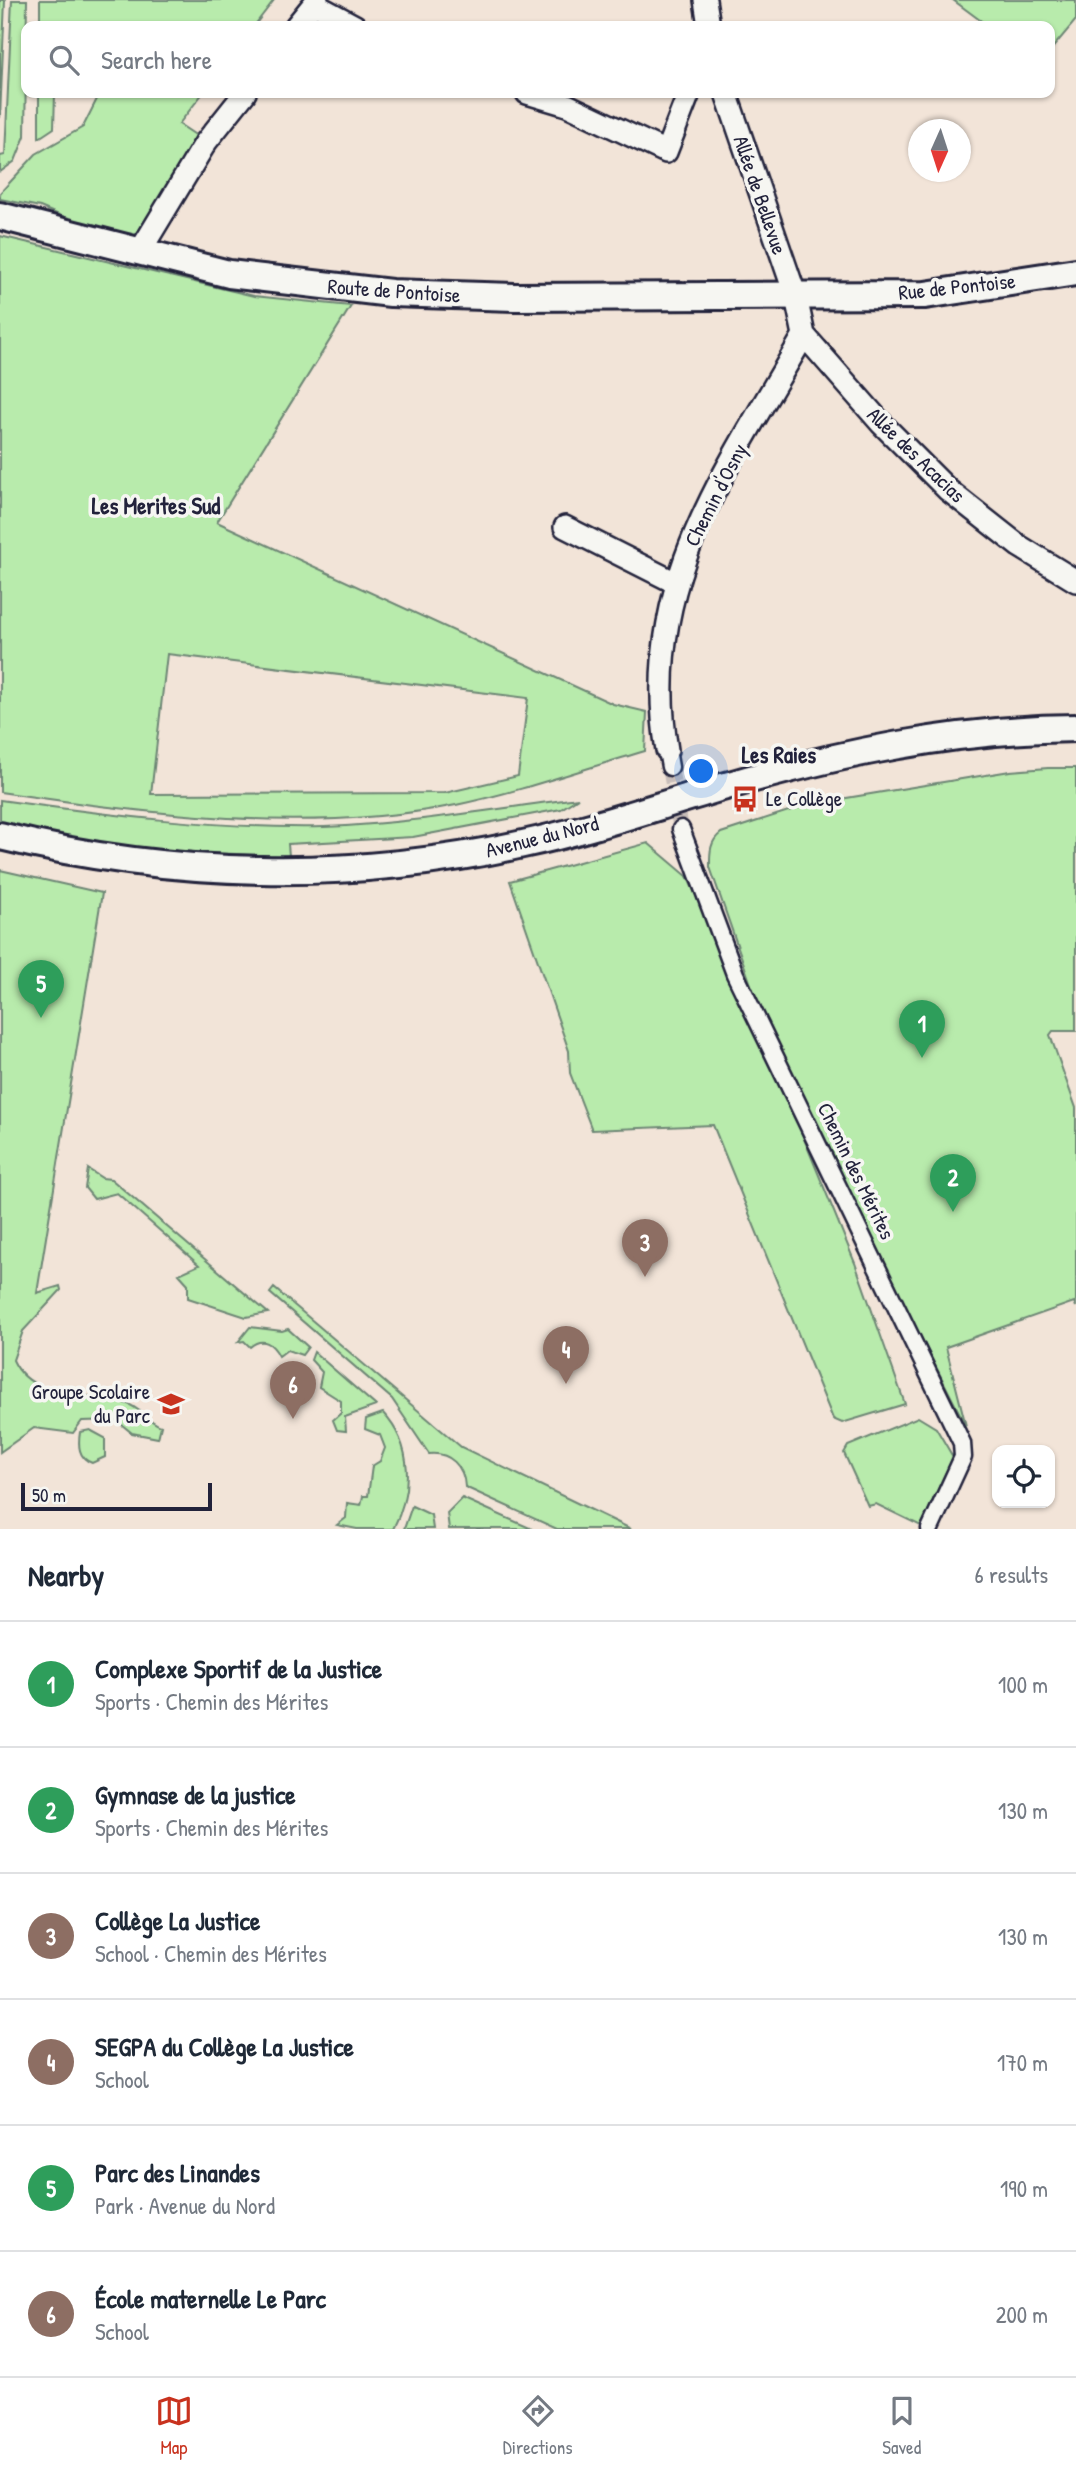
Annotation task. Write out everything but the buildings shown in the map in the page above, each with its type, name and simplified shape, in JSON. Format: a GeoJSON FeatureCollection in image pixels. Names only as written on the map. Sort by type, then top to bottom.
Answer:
{"type":"FeatureCollection","features":[{"type":"Feature","properties":{"kind":"street"},"geometry":{"type":"LineString","coordinates":[[705,0],[708,21]]}},
{"type":"Feature","properties":{"kind":"street"},"geometry":{"type":"LineString","coordinates":[[300,21],[316,2],[347,21]]}},
{"type":"Feature","properties":{"kind":"street"},"geometry":{"type":"LineString","coordinates":[[139,253],[206,142],[241,98]]}},
{"type":"Feature","properties":{"kind":"street"},"geometry":{"type":"LineString","coordinates":[[544,98],[567,105],[666,152],[687,98]]}},
{"type":"Feature","properties":{"kind":"street","name":"Allée de Bellevue"},"geometry":{"type":"LineString","coordinates":[[728,98],[796,297]]}},
{"type":"Feature","properties":{"kind":"street","name":"Route de Pontoise"},"geometry":{"type":"LineString","coordinates":[[0,216],[139,253],[255,279],[391,293],[514,297],[796,297]]}},
{"type":"Feature","properties":{"kind":"street","name":"Rue de Pontoise"},"geometry":{"type":"LineString","coordinates":[[796,297],[925,295],[1076,272]]}},
{"type":"Feature","properties":{"kind":"street","name":"Allée des Acacias"},"geometry":{"type":"LineString","coordinates":[[796,297],[804,335],[881,424],[948,490],[1019,546],[1076,581]]}},
{"type":"Feature","properties":{"kind":"street","name":"Chemin d'Osny"},"geometry":{"type":"LineString","coordinates":[[668,758],[662,709],[663,677],[665,637],[676,583],[699,520],[804,335]]}},
{"type":"Feature","properties":{"kind":"street"},"geometry":{"type":"LineString","coordinates":[[565,527],[676,583]]}},
{"type":"Feature","properties":{"kind":"street","name":"Avenue du Nord"},"geometry":{"type":"LineString","coordinates":[[0,836],[106,858],[193,867],[302,870],[422,862],[526,844],[791,768],[907,743],[970,733],[1076,728]]}},
{"type":"Feature","properties":{"kind":"street","name":"Chemin des Mérites"},"geometry":{"type":"LineString","coordinates":[[681,830],[736,974],[962,1443],[963,1458],[930,1529]]}},
{"type":"Feature","properties":{"kind":"green space"},"geometry":{"type":"Polygon","coordinates":[[[0,0],[5,0],[0,118],[0,0]]]}},
{"type":"Feature","properties":{"kind":"green space"},"geometry":{"type":"Polygon","coordinates":[[[12,0],[27,0],[27,21],[21,21],[21,98],[26,98],[25,136],[15,161],[0,172],[0,156],[5,155],[12,0]]]}},
{"type":"Feature","properties":{"kind":"green space"},"geometry":{"type":"Polygon","coordinates":[[[40,0],[274,0],[258,21],[40,21],[40,0]]]}},
{"type":"Feature","properties":{"kind":"green space"},"geometry":{"type":"Polygon","coordinates":[[[953,0],[1076,0],[1076,20],[1055,45],[1055,21],[981,21],[953,0]]]}},
{"type":"Feature","properties":{"kind":"green space"},"geometry":{"type":"Polygon","coordinates":[[[39,98],[55,98],[54,128],[39,138],[39,98]]]}},
{"type":"Feature","properties":{"kind":"green space"},"geometry":{"type":"Polygon","coordinates":[[[98,98],[199,98],[179,124],[200,138],[137,241],[126,243],[40,207],[0,199],[0,193],[36,154],[83,127],[98,98]]]}},
{"type":"Feature","properties":{"kind":"green space"},"geometry":{"type":"Polygon","coordinates":[[[0,236],[254,296],[351,306],[217,522],[613,704],[647,712],[645,751],[503,794],[399,814],[343,819],[228,818],[113,808],[0,792],[0,236]],[[167,654],[151,794],[445,793],[518,776],[528,698],[167,654]]]}},
{"type":"Feature","properties":{"kind":"green space"},"geometry":{"type":"Polygon","coordinates":[[[1076,768],[1076,1031],[1053,1031],[1050,1035],[1076,1108],[1076,1307],[1074,1302],[946,1347],[966,1426],[755,996],[710,867],[710,853],[714,840],[721,833],[810,804],[1010,771],[1076,768]]]}},
{"type":"Feature","properties":{"kind":"green space"},"geometry":{"type":"Polygon","coordinates":[[[578,798],[561,809],[413,837],[288,844],[289,856],[150,851],[89,842],[0,822],[0,800],[121,816],[202,823],[324,827],[420,819],[578,798]]]}},
{"type":"Feature","properties":{"kind":"green space"},"geometry":{"type":"Polygon","coordinates":[[[648,843],[687,876],[768,1051],[855,1263],[905,1404],[842,1423],[833,1419],[713,1125],[592,1130],[570,1073],[569,1051],[510,881],[648,843]]]}},
{"type":"Feature","properties":{"kind":"green space"},"geometry":{"type":"Polygon","coordinates":[[[0,870],[102,893],[37,1293],[60,1286],[61,1290],[23,1331],[13,1360],[33,1383],[47,1389],[111,1399],[130,1405],[161,1426],[158,1438],[132,1433],[116,1420],[82,1421],[73,1433],[34,1428],[0,1452],[0,870]]]}},
{"type":"Feature","properties":{"kind":"green space"},"geometry":{"type":"Polygon","coordinates":[[[88,1169],[102,1178],[111,1179],[268,1313],[246,1317],[188,1298],[188,1284],[179,1274],[199,1265],[117,1193],[94,1199],[85,1188],[88,1169]]]}},
{"type":"Feature","properties":{"kind":"green space"},"geometry":{"type":"Polygon","coordinates":[[[274,1288],[461,1447],[631,1529],[557,1529],[465,1487],[462,1473],[455,1462],[443,1455],[429,1454],[392,1399],[270,1293],[274,1288]]]}},
{"type":"Feature","properties":{"kind":"green space"},"geometry":{"type":"Polygon","coordinates":[[[250,1327],[282,1331],[288,1329],[308,1347],[302,1355],[287,1350],[279,1356],[267,1343],[259,1342],[250,1347],[244,1341],[238,1342],[250,1327]]]}},
{"type":"Feature","properties":{"kind":"green space"},"geometry":{"type":"Polygon","coordinates":[[[314,1352],[376,1406],[345,1417],[346,1431],[337,1430],[333,1420],[341,1413],[341,1401],[319,1387],[322,1372],[311,1360],[314,1352]]]}},
{"type":"Feature","properties":{"kind":"green space"},"geometry":{"type":"Polygon","coordinates":[[[383,1413],[400,1439],[405,1454],[407,1484],[400,1514],[393,1529],[357,1529],[337,1525],[346,1518],[347,1503],[361,1505],[363,1496],[368,1496],[372,1466],[380,1461],[385,1448],[380,1435],[365,1429],[366,1419],[383,1413]]]}},
{"type":"Feature","properties":{"kind":"green space"},"geometry":{"type":"Polygon","coordinates":[[[918,1417],[936,1428],[953,1457],[921,1526],[876,1504],[868,1506],[844,1453],[848,1446],[918,1417]]]}},
{"type":"Feature","properties":{"kind":"green space"},"geometry":{"type":"Polygon","coordinates":[[[90,1430],[105,1438],[105,1457],[92,1463],[84,1458],[79,1446],[80,1432],[90,1430]]]}},
{"type":"Feature","properties":{"kind":"green space"},"geometry":{"type":"Polygon","coordinates":[[[462,1498],[532,1529],[449,1529],[447,1513],[462,1498]]]}},
{"type":"Feature","properties":{"kind":"green space"},"geometry":{"type":"Polygon","coordinates":[[[412,1506],[431,1515],[433,1529],[404,1529],[412,1506]]]}},
{"type":"Feature","properties":{"kind":"tunnel"},"geometry":{"type":"LineString","coordinates":[[670,767],[681,829]]}},
{"type":"Feature","properties":{"kind":"place","name":"Le Collège"},"geometry":{"type":"Point","coordinates":[745,799]}},
{"type":"Feature","properties":{"kind":"place","name":"Parc des Linandes"},"geometry":{"type":"Point","coordinates":[41,1018]}},
{"type":"Feature","properties":{"kind":"place","name":"Complexe Sportif de la Justice"},"geometry":{"type":"Point","coordinates":[922,1058]}},
{"type":"Feature","properties":{"kind":"place","name":"Gymnase de la justice"},"geometry":{"type":"Point","coordinates":[953,1212]}},
{"type":"Feature","properties":{"kind":"place","name":"Collège La Justice"},"geometry":{"type":"Point","coordinates":[645,1277]}},
{"type":"Feature","properties":{"kind":"place","name":"SEGPA du Collège La Justice"},"geometry":{"type":"Point","coordinates":[566,1384]}},
{"type":"Feature","properties":{"kind":"place","name":"Groupe Scolaire du Parc"},"geometry":{"type":"Point","coordinates":[171,1404]}},
{"type":"Feature","properties":{"kind":"place","name":"École maternelle Le Parc"},"geometry":{"type":"Point","coordinates":[293,1419]}},
{"type":"Feature","properties":{"kind":"district","name":"Les Merites Sud"},"geometry":{"type":"Point","coordinates":[156,506]}},
{"type":"Feature","properties":{"kind":"district","name":"Les Raies"},"geometry":{"type":"Point","coordinates":[779,755]}}]}
